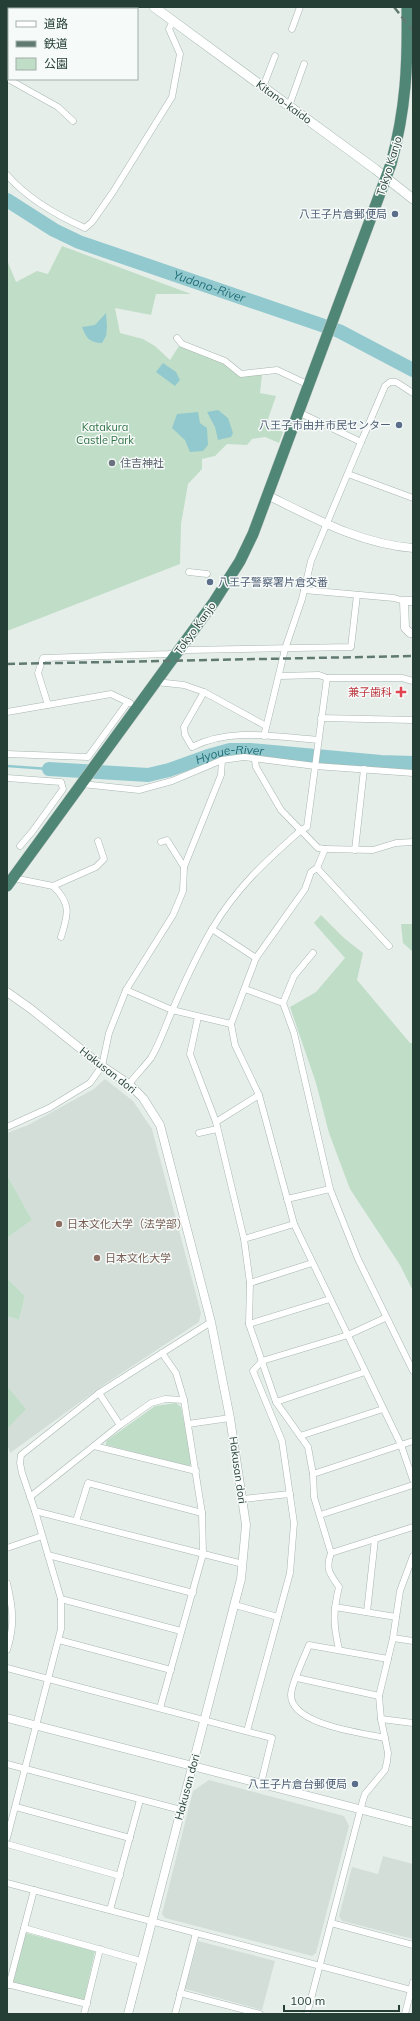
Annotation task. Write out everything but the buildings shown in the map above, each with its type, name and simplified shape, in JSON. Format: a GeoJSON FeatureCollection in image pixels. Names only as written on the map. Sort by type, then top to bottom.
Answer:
{"type":"FeatureCollection","features":[{"type":"Feature","properties":{"kind":"highway","name":"Tokyo Kanjo"},"geometry":{"type":"LineString","coordinates":[[10,882],[96,764],[132,705],[156,682],[178,653],[228,582],[240,561],[268,495],[386,178],[401,122],[407,76],[407,7]]}},
{"type":"Feature","properties":{"kind":"main road","name":"Kitano-kaido"},"geometry":{"type":"LineString","coordinates":[[158,9],[413,199]]}},
{"type":"Feature","properties":{"kind":"street"},"geometry":{"type":"LineString","coordinates":[[292,29],[300,7]]}},
{"type":"Feature","properties":{"kind":"street"},"geometry":{"type":"LineString","coordinates":[[8,179],[40,204],[67,220],[85,228],[92,222],[113,192],[172,96],[180,57],[177,44],[169,29],[173,21]]}},
{"type":"Feature","properties":{"kind":"street"},"geometry":{"type":"LineString","coordinates":[[263,87],[275,56]]}},
{"type":"Feature","properties":{"kind":"street"},"geometry":{"type":"LineString","coordinates":[[400,60],[407,76]]}},
{"type":"Feature","properties":{"kind":"street"},"geometry":{"type":"LineString","coordinates":[[289,106],[304,64]]}},
{"type":"Feature","properties":{"kind":"street"},"geometry":{"type":"LineString","coordinates":[[10,80],[58,107],[73,121]]}},
{"type":"Feature","properties":{"kind":"street"},"geometry":{"type":"LineString","coordinates":[[177,338],[182,344],[225,361],[240,374],[277,370],[308,385]]}},
{"type":"Feature","properties":{"kind":"street"},"geometry":{"type":"LineString","coordinates":[[264,736],[280,676],[285,649],[304,590],[311,561],[385,386],[390,382],[396,382],[413,393]]}},
{"type":"Feature","properties":{"kind":"street"},"geometry":{"type":"LineString","coordinates":[[298,412],[361,442]]}},
{"type":"Feature","properties":{"kind":"street"},"geometry":{"type":"LineString","coordinates":[[348,474],[413,498]]}},
{"type":"Feature","properties":{"kind":"street"},"geometry":{"type":"LineString","coordinates":[[268,495],[327,525],[367,540],[412,547]]}},
{"type":"Feature","properties":{"kind":"street"},"geometry":{"type":"LineString","coordinates":[[189,572],[207,574]]}},
{"type":"Feature","properties":{"kind":"street"},"geometry":{"type":"LineString","coordinates":[[304,590],[413,601]]}},
{"type":"Feature","properties":{"kind":"street"},"geometry":{"type":"LineString","coordinates":[[48,705],[38,673],[43,658],[178,653],[187,650],[351,647],[357,595]]}},
{"type":"Feature","properties":{"kind":"street"},"geometry":{"type":"LineString","coordinates":[[404,601],[405,628],[410,633],[413,633]]}},
{"type":"Feature","properties":{"kind":"street"},"geometry":{"type":"LineString","coordinates":[[280,676],[319,675],[327,678],[402,678],[413,681]]}},
{"type":"Feature","properties":{"kind":"street"},"geometry":{"type":"LineString","coordinates":[[129,1084],[154,1052],[161,1040],[172,1010],[212,929],[234,895],[254,871],[301,830],[308,827],[327,678]]}},
{"type":"Feature","properties":{"kind":"street"},"geometry":{"type":"LineString","coordinates":[[156,682],[184,685],[204,692],[266,726]]}},
{"type":"Feature","properties":{"kind":"street"},"geometry":{"type":"LineString","coordinates":[[204,692],[184,727],[185,735],[192,747],[203,741],[237,735],[264,736],[318,742]]}},
{"type":"Feature","properties":{"kind":"street"},"geometry":{"type":"LineString","coordinates":[[7,712],[111,694],[132,705],[88,757],[7,754]]}},
{"type":"Feature","properties":{"kind":"street"},"geometry":{"type":"LineString","coordinates":[[321,718],[413,720]]}},
{"type":"Feature","properties":{"kind":"street"},"geometry":{"type":"LineString","coordinates":[[84,781],[139,790],[172,781],[222,760],[244,757],[255,760],[315,763],[413,773]]}},
{"type":"Feature","properties":{"kind":"street"},"geometry":{"type":"LineString","coordinates":[[7,1128],[14,1126],[49,1108],[90,1083],[102,1066],[108,1033],[126,990],[173,915],[183,891],[184,867],[221,775],[222,760]]}},
{"type":"Feature","properties":{"kind":"street"},"geometry":{"type":"LineString","coordinates":[[255,760],[256,767],[276,803],[318,848],[373,850],[396,843],[413,842]]}},
{"type":"Feature","properties":{"kind":"street"},"geometry":{"type":"LineString","coordinates":[[355,850],[364,769]]}},
{"type":"Feature","properties":{"kind":"street"},"geometry":{"type":"LineString","coordinates":[[7,778],[61,782],[64,789],[20,846]]}},
{"type":"Feature","properties":{"kind":"street"},"geometry":{"type":"LineString","coordinates":[[161,842],[167,840],[184,867]]}},
{"type":"Feature","properties":{"kind":"street"},"geometry":{"type":"LineString","coordinates":[[10,882],[53,886],[96,867],[104,859],[98,841]]}},
{"type":"Feature","properties":{"kind":"street"},"geometry":{"type":"LineString","coordinates":[[325,849],[317,868],[311,872],[305,889],[256,958],[231,1024],[235,1045],[260,1095],[294,1224],[401,1445],[413,1480]]}},
{"type":"Feature","properties":{"kind":"street"},"geometry":{"type":"LineString","coordinates":[[317,868],[390,946]]}},
{"type":"Feature","properties":{"kind":"street"},"geometry":{"type":"LineString","coordinates":[[53,886],[62,895],[68,913],[61,937]]}},
{"type":"Feature","properties":{"kind":"street"},"geometry":{"type":"LineString","coordinates":[[212,929],[256,958]]}},
{"type":"Feature","properties":{"kind":"street"},"geometry":{"type":"LineString","coordinates":[[313,953],[294,976],[283,1003],[294,1033],[330,1189],[358,1259],[385,1318],[413,1371]]}},
{"type":"Feature","properties":{"kind":"street"},"geometry":{"type":"LineString","coordinates":[[245,989],[283,1003]]}},
{"type":"Feature","properties":{"kind":"street"},"geometry":{"type":"LineString","coordinates":[[126,990],[172,1010],[231,1024]]}},
{"type":"Feature","properties":{"kind":"street","name":"Hakusan dori"},"geometry":{"type":"LineString","coordinates":[[7,992],[31,1009],[102,1066],[129,1084],[143,1098],[160,1126],[211,1322],[230,1418],[243,1499],[246,1525],[243,1564],[234,1605],[128,2014]]}},
{"type":"Feature","properties":{"kind":"street"},"geometry":{"type":"LineString","coordinates":[[198,1017],[190,1054],[216,1122],[244,1239],[250,1283],[249,1324],[276,1402],[308,1447],[313,1474],[314,1497],[331,1553],[327,1563],[328,1570],[339,1587],[335,1607],[334,1627],[339,1649]]}},
{"type":"Feature","properties":{"kind":"street"},"geometry":{"type":"LineString","coordinates":[[216,1122],[260,1095]]}},
{"type":"Feature","properties":{"kind":"street"},"geometry":{"type":"LineString","coordinates":[[199,1133],[217,1129]]}},
{"type":"Feature","properties":{"kind":"street"},"geometry":{"type":"LineString","coordinates":[[287,1198],[330,1189]]}},
{"type":"Feature","properties":{"kind":"street"},"geometry":{"type":"LineString","coordinates":[[244,1239],[294,1224]]}},
{"type":"Feature","properties":{"kind":"street"},"geometry":{"type":"LineString","coordinates":[[250,1283],[312,1263]]}},
{"type":"Feature","properties":{"kind":"street"},"geometry":{"type":"LineString","coordinates":[[249,1324],[330,1299]]}},
{"type":"Feature","properties":{"kind":"street"},"geometry":{"type":"LineString","coordinates":[[247,1731],[290,1573],[294,1523],[282,1441],[253,1371],[262,1361],[348,1336],[385,1318]]}},
{"type":"Feature","properties":{"kind":"street"},"geometry":{"type":"LineString","coordinates":[[7,1838],[61,1629],[61,1599],[20,1463],[21,1455],[99,1393],[211,1322]]}},
{"type":"Feature","properties":{"kind":"street"},"geometry":{"type":"LineString","coordinates":[[160,1708],[203,1554],[202,1513],[184,1400],[176,1373],[162,1353]]}},
{"type":"Feature","properties":{"kind":"street"},"geometry":{"type":"LineString","coordinates":[[276,1402],[365,1372]]}},
{"type":"Feature","properties":{"kind":"street"},"geometry":{"type":"LineString","coordinates":[[99,1393],[120,1425]]}},
{"type":"Feature","properties":{"kind":"street"},"geometry":{"type":"LineString","coordinates":[[30,1497],[120,1425],[151,1403],[165,1399],[184,1400]]}},
{"type":"Feature","properties":{"kind":"street"},"geometry":{"type":"LineString","coordinates":[[300,1436],[383,1408]]}},
{"type":"Feature","properties":{"kind":"street"},"geometry":{"type":"LineString","coordinates":[[188,1424],[230,1418]]}},
{"type":"Feature","properties":{"kind":"street"},"geometry":{"type":"LineString","coordinates":[[313,1474],[413,1442]]}},
{"type":"Feature","properties":{"kind":"street"},"geometry":{"type":"LineString","coordinates":[[94,1446],[196,1471]]}},
{"type":"Feature","properties":{"kind":"street"},"geometry":{"type":"LineString","coordinates":[[76,1521],[88,1483],[202,1513]]}},
{"type":"Feature","properties":{"kind":"street"},"geometry":{"type":"LineString","coordinates":[[320,1514],[413,1485]]}},
{"type":"Feature","properties":{"kind":"street"},"geometry":{"type":"LineString","coordinates":[[243,1499],[290,1494]]}},
{"type":"Feature","properties":{"kind":"street"},"geometry":{"type":"LineString","coordinates":[[35,1511],[243,1564]]}},
{"type":"Feature","properties":{"kind":"street"},"geometry":{"type":"LineString","coordinates":[[331,1553],[413,1527]]}},
{"type":"Feature","properties":{"kind":"street"},"geometry":{"type":"LineString","coordinates":[[7,1548],[42,1536]]}},
{"type":"Feature","properties":{"kind":"street"},"geometry":{"type":"LineString","coordinates":[[367,1612],[375,1539]]}},
{"type":"Feature","properties":{"kind":"street"},"geometry":{"type":"LineString","coordinates":[[48,1555],[193,1593]]}},
{"type":"Feature","properties":{"kind":"street"},"geometry":{"type":"LineString","coordinates":[[307,2014],[365,1794],[385,1770],[388,1753],[381,1719],[379,1696],[393,1638],[400,1591],[413,1556]]}},
{"type":"Feature","properties":{"kind":"street"},"geometry":{"type":"LineString","coordinates":[[7,1582],[13,1608],[12,1630],[7,1650]]}},
{"type":"Feature","properties":{"kind":"street"},"geometry":{"type":"LineString","coordinates":[[61,1599],[181,1631]]}},
{"type":"Feature","properties":{"kind":"street"},"geometry":{"type":"LineString","coordinates":[[234,1605],[278,1617]]}},
{"type":"Feature","properties":{"kind":"street"},"geometry":{"type":"LineString","coordinates":[[335,1607],[396,1617]]}},
{"type":"Feature","properties":{"kind":"street"},"geometry":{"type":"LineString","coordinates":[[393,1638],[413,1641]]}},
{"type":"Feature","properties":{"kind":"street"},"geometry":{"type":"LineString","coordinates":[[59,1640],[171,1670]]}},
{"type":"Feature","properties":{"kind":"street"},"geometry":{"type":"LineString","coordinates":[[385,1738],[331,1727],[310,1719],[295,1705],[291,1695],[309,1645],[339,1649],[388,1659]]}},
{"type":"Feature","properties":{"kind":"street"},"geometry":{"type":"LineString","coordinates":[[7,1668],[272,1738],[261,1783]]}},
{"type":"Feature","properties":{"kind":"street"},"geometry":{"type":"LineString","coordinates":[[297,1678],[379,1696]]}},
{"type":"Feature","properties":{"kind":"street"},"geometry":{"type":"LineString","coordinates":[[7,1718],[413,1823]]}},
{"type":"Feature","properties":{"kind":"street"},"geometry":{"type":"LineString","coordinates":[[381,1719],[413,1723]]}},
{"type":"Feature","properties":{"kind":"street"},"geometry":{"type":"LineString","coordinates":[[7,1764],[180,1810]]}},
{"type":"Feature","properties":{"kind":"street"},"geometry":{"type":"LineString","coordinates":[[110,1910],[140,1800]]}},
{"type":"Feature","properties":{"kind":"street"},"geometry":{"type":"LineString","coordinates":[[16,1807],[130,1838]]}},
{"type":"Feature","properties":{"kind":"street"},"geometry":{"type":"LineString","coordinates":[[7,1844],[120,1876]]}},
{"type":"Feature","properties":{"kind":"street"},"geometry":{"type":"LineString","coordinates":[[7,1883],[411,1990]]}},
{"type":"Feature","properties":{"kind":"street"},"geometry":{"type":"LineString","coordinates":[[34,1890],[8,1984],[87,2004]]}},
{"type":"Feature","properties":{"kind":"street"},"geometry":{"type":"LineString","coordinates":[[330,1923],[413,1945]]}},
{"type":"Feature","properties":{"kind":"street"},"geometry":{"type":"LineString","coordinates":[[24,1928],[142,1961]]}},
{"type":"Feature","properties":{"kind":"street"},"geometry":{"type":"LineString","coordinates":[[175,2014],[196,1933]]}},
{"type":"Feature","properties":{"kind":"street"},"geometry":{"type":"LineString","coordinates":[[84,2014],[100,1949]]}},
{"type":"Feature","properties":{"kind":"street"},"geometry":{"type":"LineString","coordinates":[[405,2014],[413,1982]]}},
{"type":"Feature","properties":{"kind":"street"},"geometry":{"type":"LineString","coordinates":[[180,1993],[260,2014]]}},
{"type":"Feature","properties":{"kind":"shaded area","name":"日本文化大学"},"geometry":{"type":"Polygon","coordinates":[[[105,1079],[133,1101],[152,1129],[201,1313],[199,1322],[105,1384],[10,1453],[7,1443],[7,1429],[25,1409],[7,1386],[7,1316],[19,1320],[25,1296],[7,1278],[7,1238],[32,1220],[7,1175],[7,1133],[28,1125],[94,1089],[105,1079]]]}},
{"type":"Feature","properties":{"kind":"shaded area"},"geometry":{"type":"Polygon","coordinates":[[[209,1780],[344,1816],[349,1826],[316,1953],[312,1956],[165,1918],[162,1914],[193,1791],[209,1780]]]}},
{"type":"Feature","properties":{"kind":"shaded area"},"geometry":{"type":"Polygon","coordinates":[[[383,1856],[413,1864],[413,1939],[342,1921],[339,1916],[352,1867],[378,1874],[383,1856]]]}},
{"type":"Feature","properties":{"kind":"shaded area"},"geometry":{"type":"Polygon","coordinates":[[[198,1941],[275,1961],[262,2010],[185,1989],[198,1941]]]}},
{"type":"Feature","properties":{"kind":"green space","name":"Katakura Castle Park"},"geometry":{"type":"Polygon","coordinates":[[[62,246],[191,294],[156,294],[151,315],[115,308],[120,333],[143,339],[155,346],[170,360],[179,346],[224,363],[238,375],[262,375],[260,393],[276,396],[266,425],[283,432],[279,443],[265,437],[252,439],[247,445],[227,444],[215,456],[202,459],[202,469],[188,484],[181,524],[180,564],[7,631],[7,260],[16,282],[37,271],[48,274],[62,246]]]}},
{"type":"Feature","properties":{"kind":"green space"},"geometry":{"type":"Polygon","coordinates":[[[321,915],[344,938],[363,953],[357,980],[410,1043],[413,1043],[413,1291],[400,1265],[350,1189],[329,1133],[316,1083],[290,1007],[316,992],[345,958],[314,923],[321,915]]]}},
{"type":"Feature","properties":{"kind":"green space"},"geometry":{"type":"Polygon","coordinates":[[[401,924],[413,924],[413,952],[403,943],[401,924]]]}},
{"type":"Feature","properties":{"kind":"green space"},"geometry":{"type":"Polygon","coordinates":[[[7,1175],[32,1220],[7,1238],[7,1175]]]}},
{"type":"Feature","properties":{"kind":"green space"},"geometry":{"type":"Polygon","coordinates":[[[7,1278],[25,1296],[19,1320],[7,1316],[7,1278]]]}},
{"type":"Feature","properties":{"kind":"green space"},"geometry":{"type":"Polygon","coordinates":[[[7,1386],[26,1409],[7,1429],[7,1386]]]}},
{"type":"Feature","properties":{"kind":"green space"},"geometry":{"type":"Polygon","coordinates":[[[176,1403],[181,1407],[192,1463],[189,1466],[106,1445],[106,1441],[155,1406],[176,1403]]]}},
{"type":"Feature","properties":{"kind":"green space"},"geometry":{"type":"Polygon","coordinates":[[[26,1933],[95,1951],[84,2001],[13,1983],[26,1933]]]}},
{"type":"Feature","properties":{"kind":"water"},"geometry":{"type":"Polygon","coordinates":[[[106,313],[106,336],[102,343],[91,341],[85,334],[82,327],[95,325],[106,313]]]}},
{"type":"Feature","properties":{"kind":"water"},"geometry":{"type":"Polygon","coordinates":[[[163,363],[176,372],[180,380],[175,386],[156,372],[163,363]]]}},
{"type":"Feature","properties":{"kind":"water"},"geometry":{"type":"Polygon","coordinates":[[[218,410],[228,418],[233,433],[231,437],[218,440],[215,427],[207,412],[218,410]]]}},
{"type":"Feature","properties":{"kind":"water"},"geometry":{"type":"Polygon","coordinates":[[[198,412],[200,423],[207,428],[208,445],[203,451],[190,452],[185,440],[172,428],[177,414],[198,412]]]}},
{"type":"Feature","properties":{"kind":"waterway","name":"Yudono-River"},"geometry":{"type":"LineString","coordinates":[[7,200],[54,230],[79,242],[339,331],[413,370]]}},
{"type":"Feature","properties":{"kind":"waterway","name":"Hyoue-River"},"geometry":{"type":"LineString","coordinates":[[49,769],[148,775],[169,770],[230,750],[250,750],[381,762],[413,763]]}},
{"type":"Feature","properties":{"kind":"waterway"},"geometry":{"type":"LineString","coordinates":[[7,766],[49,769]]}},
{"type":"Feature","properties":{"kind":"railway"},"geometry":{"type":"LineString","coordinates":[[394,7],[413,31]]}},
{"type":"Feature","properties":{"kind":"railway"},"geometry":{"type":"LineString","coordinates":[[7,664],[413,656]]}},
{"type":"Feature","properties":{"kind":"place","name":"八王子片倉郵便局"},"geometry":{"type":"Point","coordinates":[395,214]}},
{"type":"Feature","properties":{"kind":"place","name":"八王子市由井市民センター"},"geometry":{"type":"Point","coordinates":[399,425]}},
{"type":"Feature","properties":{"kind":"place","name":"住吉神社"},"geometry":{"type":"Point","coordinates":[112,463]}},
{"type":"Feature","properties":{"kind":"place","name":"八王子警察署片倉交番"},"geometry":{"type":"Point","coordinates":[210,582]}},
{"type":"Feature","properties":{"kind":"place","name":"兼子歯科"},"geometry":{"type":"Point","coordinates":[401,692]}},
{"type":"Feature","properties":{"kind":"place","name":"日本文化大学（法学部）"},"geometry":{"type":"Point","coordinates":[59,1224]}},
{"type":"Feature","properties":{"kind":"place","name":"日本文化大学"},"geometry":{"type":"Point","coordinates":[97,1258]}},
{"type":"Feature","properties":{"kind":"place","name":"八王子片倉台郵便局"},"geometry":{"type":"Point","coordinates":[355,1784]}}]}
